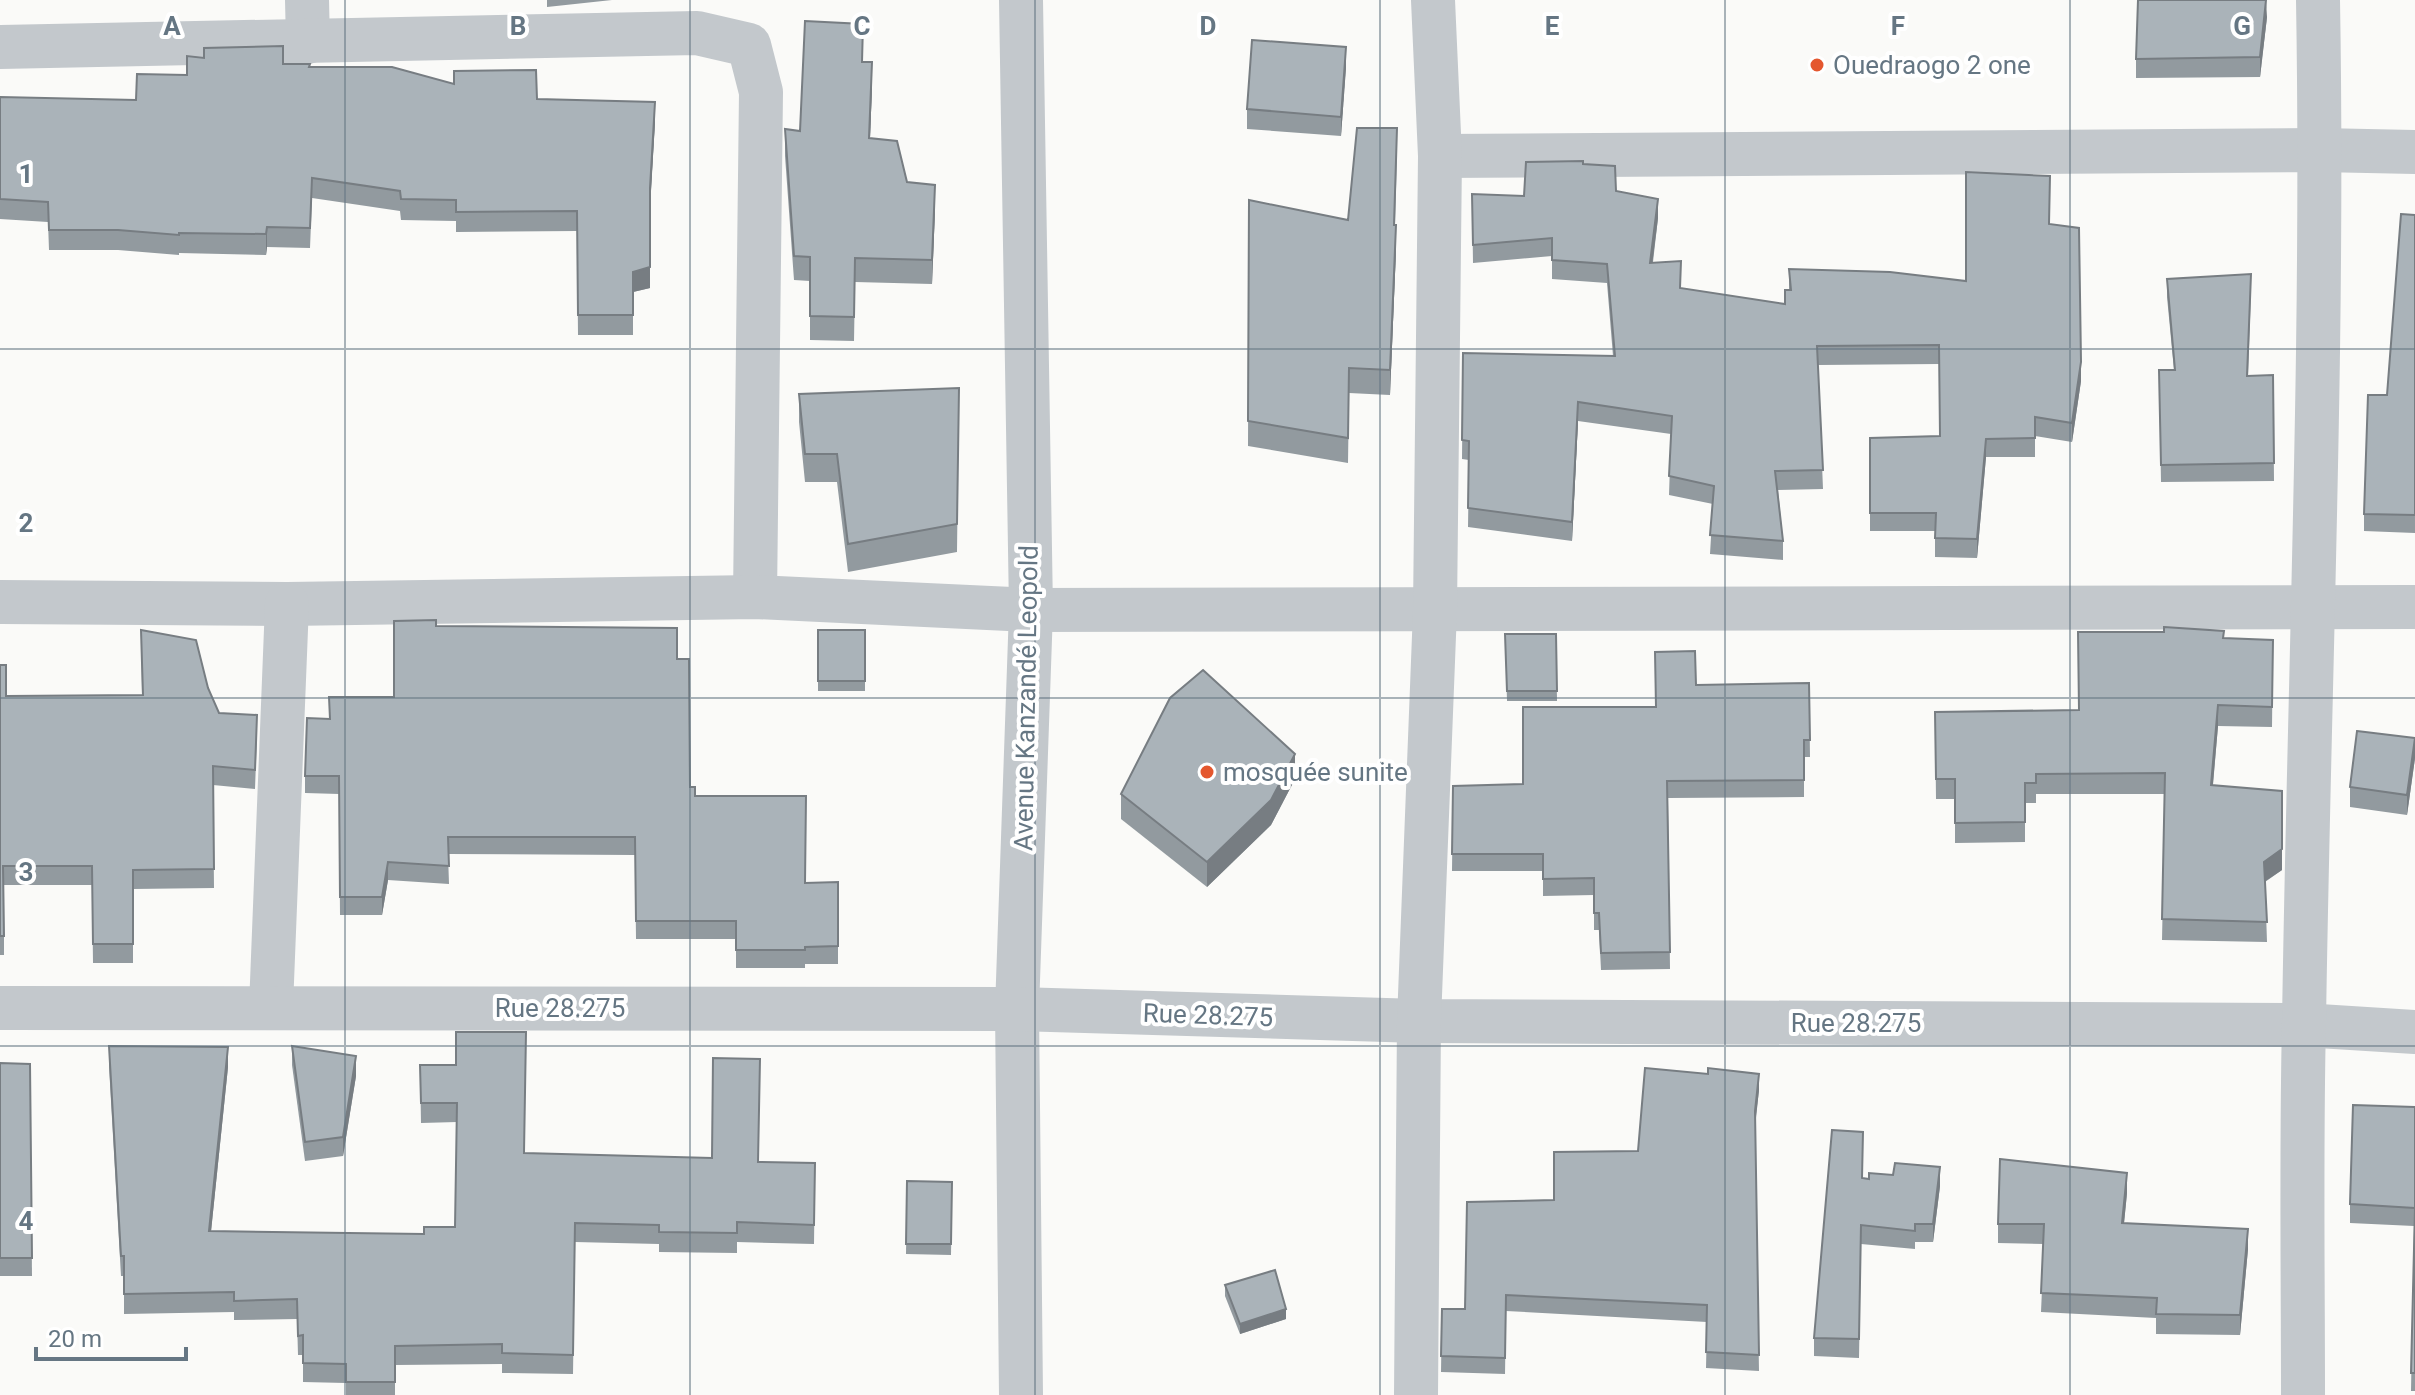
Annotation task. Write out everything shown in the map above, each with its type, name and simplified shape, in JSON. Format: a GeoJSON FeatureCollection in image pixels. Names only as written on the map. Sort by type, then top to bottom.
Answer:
{"type":"FeatureCollection","features":[{"type":"Feature","properties":{"kind":"street","name":"Avenue Kanzandé Leopold"},"geometry":{"type":"LineString","coordinates":[[1021,0],[1031,610],[1017,1009],[1021,1395]]}},
{"type":"Feature","properties":{"kind":"street"},"geometry":{"type":"LineString","coordinates":[[1416,1395],[1419,1021],[1435,610],[1440,156],[1433,0]]}},
{"type":"Feature","properties":{"kind":"street"},"geometry":{"type":"LineString","coordinates":[[2303,1395],[2303,1025],[2314,608],[2320,150],[2318,0]]}},
{"type":"Feature","properties":{"kind":"street"},"geometry":{"type":"LineString","coordinates":[[0,47],[307,21],[697,33],[749,45],[761,92],[755,597]]}},
{"type":"Feature","properties":{"kind":"street"},"geometry":{"type":"LineString","coordinates":[[1440,156],[2415,152]]}},
{"type":"Feature","properties":{"kind":"street"},"geometry":{"type":"LineString","coordinates":[[0,602],[287,604],[755,597],[1031,610],[2415,607]]}},
{"type":"Feature","properties":{"kind":"street"},"geometry":{"type":"LineString","coordinates":[[271,1007],[287,604]]}},
{"type":"Feature","properties":{"kind":"street","name":"Rue 28.275"},"geometry":{"type":"LineString","coordinates":[[0,1008],[1017,1009],[1419,1021],[2303,1025],[2415,1032]]}},
{"type":"Feature","properties":{"kind":"building"},"geometry":{"type":"Polygon","coordinates":[[[2138,0],[2266,0],[2260,57],[2136,59],[2138,0]]]}},
{"type":"Feature","properties":{"kind":"building"},"geometry":{"type":"Polygon","coordinates":[[[805,21],[863,24],[862,62],[872,62],[869,138],[897,141],[907,182],[935,185],[932,260],[855,258],[854,317],[810,316],[810,257],[794,256],[785,129],[800,131],[805,21]]]}},
{"type":"Feature","properties":{"kind":"building"},"geometry":{"type":"Polygon","coordinates":[[[1252,40],[1346,47],[1341,117],[1247,109],[1252,40]]]}},
{"type":"Feature","properties":{"kind":"building"},"geometry":{"type":"Polygon","coordinates":[[[283,46],[283,64],[392,67],[454,84],[454,71],[536,70],[537,99],[655,102],[650,267],[633,272],[633,315],[578,315],[577,211],[456,212],[456,200],[401,199],[400,191],[312,178],[310,228],[267,227],[266,234],[179,235],[118,230],[49,230],[48,202],[0,199],[0,97],[136,100],[137,74],[187,75],[187,56],[204,58],[204,48],[283,46]]]}},
{"type":"Feature","properties":{"kind":"building"},"geometry":{"type":"Polygon","coordinates":[[[1357,128],[1397,128],[1390,370],[1349,368],[1348,438],[1248,421],[1249,200],[1348,220],[1357,128]]]}},
{"type":"Feature","properties":{"kind":"building"},"geometry":{"type":"Polygon","coordinates":[[[1583,161],[1583,164],[1615,166],[1616,191],[1658,199],[1650,263],[1681,261],[1680,288],[1785,304],[1785,290],[1791,290],[1789,269],[1890,272],[1966,281],[1966,172],[2050,176],[2049,224],[2079,228],[2081,362],[2072,423],[2035,417],[2035,438],[1986,439],[1977,539],[1935,538],[1936,513],[1870,513],[1870,438],[1940,436],[1939,345],[1817,346],[1823,470],[1775,471],[1783,541],[1710,535],[1714,486],[1669,476],[1672,416],[1578,402],[1572,522],[1468,508],[1469,441],[1462,440],[1463,353],[1615,356],[1607,264],[1552,260],[1552,238],[1473,245],[1472,194],[1524,196],[1526,162],[1583,161]]]}},
{"type":"Feature","properties":{"kind":"building"},"geometry":{"type":"Polygon","coordinates":[[[2401,214],[2415,215],[2415,515],[2364,514],[2368,395],[2387,395],[2401,214]]]}},
{"type":"Feature","properties":{"kind":"building"},"geometry":{"type":"Polygon","coordinates":[[[2251,274],[2247,376],[2273,375],[2274,463],[2161,465],[2159,370],[2175,370],[2167,279],[2251,274]]]}},
{"type":"Feature","properties":{"kind":"building"},"geometry":{"type":"Polygon","coordinates":[[[959,388],[957,524],[848,544],[837,454],[805,454],[799,394],[959,388]]]}},
{"type":"Feature","properties":{"kind":"building"},"geometry":{"type":"Polygon","coordinates":[[[436,620],[436,626],[677,628],[677,659],[689,659],[690,787],[695,787],[695,796],[806,796],[805,883],[838,882],[838,946],[805,947],[805,950],[736,950],[736,921],[636,921],[635,837],[448,837],[449,866],[388,862],[382,897],[340,897],[339,776],[305,776],[307,718],[330,719],[329,697],[394,697],[394,621],[436,620]]]}},
{"type":"Feature","properties":{"kind":"building"},"geometry":{"type":"Polygon","coordinates":[[[2164,627],[2224,631],[2223,638],[2273,640],[2272,707],[2218,705],[2211,785],[2282,791],[2282,849],[2264,862],[2267,922],[2162,919],[2165,773],[2036,774],[2036,783],[2025,783],[2025,822],[1955,823],[1955,779],[1936,779],[1935,712],[2079,710],[2078,632],[2164,632],[2164,627]]]}},
{"type":"Feature","properties":{"kind":"building"},"geometry":{"type":"Polygon","coordinates":[[[141,630],[196,640],[208,688],[219,713],[257,715],[255,770],[213,766],[214,869],[133,870],[133,944],[93,944],[92,866],[3,866],[4,936],[0,936],[0,665],[6,665],[6,696],[143,695],[141,630]]]}},
{"type":"Feature","properties":{"kind":"building"},"geometry":{"type":"Polygon","coordinates":[[[818,630],[865,630],[865,681],[818,681],[818,630]]]}},
{"type":"Feature","properties":{"kind":"building"},"geometry":{"type":"Polygon","coordinates":[[[1505,634],[1556,634],[1557,691],[1507,691],[1505,634]]]}},
{"type":"Feature","properties":{"kind":"building"},"geometry":{"type":"Polygon","coordinates":[[[1695,651],[1696,685],[1809,683],[1810,740],[1804,740],[1804,780],[1667,781],[1670,952],[1601,953],[1599,913],[1594,913],[1594,878],[1543,879],[1543,854],[1452,854],[1453,786],[1523,784],[1523,707],[1656,707],[1655,652],[1695,651]]]}},
{"type":"Feature","properties":{"kind":"building"},"geometry":{"type":"Polygon","coordinates":[[[1203,670],[1295,754],[1271,800],[1207,862],[1121,794],[1170,698],[1203,670]]]}},
{"type":"Feature","properties":{"kind":"building"},"geometry":{"type":"Polygon","coordinates":[[[2357,731],[2415,738],[2407,795],[2350,787],[2357,731]]]}},
{"type":"Feature","properties":{"kind":"building"},"geometry":{"type":"Polygon","coordinates":[[[456,1032],[526,1032],[524,1153],[712,1158],[713,1058],[760,1059],[758,1162],[815,1163],[814,1225],[737,1222],[737,1233],[659,1232],[659,1225],[575,1223],[573,1355],[502,1353],[502,1344],[395,1346],[395,1382],[346,1382],[346,1364],[303,1363],[303,1335],[298,1336],[297,1299],[234,1301],[234,1292],[124,1294],[109,1046],[228,1047],[209,1231],[424,1234],[424,1227],[455,1227],[457,1103],[421,1103],[420,1065],[456,1065],[456,1032]]]}},
{"type":"Feature","properties":{"kind":"building"},"geometry":{"type":"Polygon","coordinates":[[[292,1046],[356,1056],[343,1137],[305,1142],[292,1046]]]}},
{"type":"Feature","properties":{"kind":"building"},"geometry":{"type":"Polygon","coordinates":[[[0,1063],[30,1064],[32,1258],[0,1258],[0,1063]]]}},
{"type":"Feature","properties":{"kind":"building"},"geometry":{"type":"Polygon","coordinates":[[[1645,1068],[1708,1074],[1708,1068],[1759,1074],[1755,1111],[1759,1355],[1706,1352],[1707,1305],[1506,1295],[1505,1358],[1441,1356],[1442,1309],[1465,1309],[1467,1202],[1554,1200],[1554,1152],[1638,1151],[1645,1068]]]}},
{"type":"Feature","properties":{"kind":"building"},"geometry":{"type":"Polygon","coordinates":[[[2353,1105],[2415,1107],[2415,1208],[2350,1204],[2353,1105]]]}},
{"type":"Feature","properties":{"kind":"building"},"geometry":{"type":"Polygon","coordinates":[[[1832,1130],[1863,1132],[1862,1178],[1869,1179],[1869,1173],[1893,1175],[1895,1163],[1940,1167],[1933,1224],[1915,1224],[1915,1231],[1861,1225],[1859,1339],[1814,1338],[1832,1130]]]}},
{"type":"Feature","properties":{"kind":"building"},"geometry":{"type":"Polygon","coordinates":[[[2000,1159],[2127,1173],[2122,1223],[2248,1229],[2240,1315],[2156,1314],[2157,1298],[2041,1293],[2044,1224],[1998,1224],[2000,1159]]]}},
{"type":"Feature","properties":{"kind":"building"},"geometry":{"type":"Polygon","coordinates":[[[907,1181],[952,1182],[951,1244],[906,1244],[907,1181]]]}},
{"type":"Feature","properties":{"kind":"building"},"geometry":{"type":"Polygon","coordinates":[[[2415,1208],[2415,1373],[2411,1373],[2415,1208]]]}},
{"type":"Feature","properties":{"kind":"building"},"geometry":{"type":"Polygon","coordinates":[[[1275,1270],[1286,1309],[1240,1324],[1225,1285],[1275,1270]]]}},
{"type":"Feature","properties":{"kind":"place","name":"Ouedraogo 2 one"},"geometry":{"type":"Point","coordinates":[1817,65]}},
{"type":"Feature","properties":{"kind":"place","name":"mosquée sunite"},"geometry":{"type":"Point","coordinates":[1207,772]}}]}
